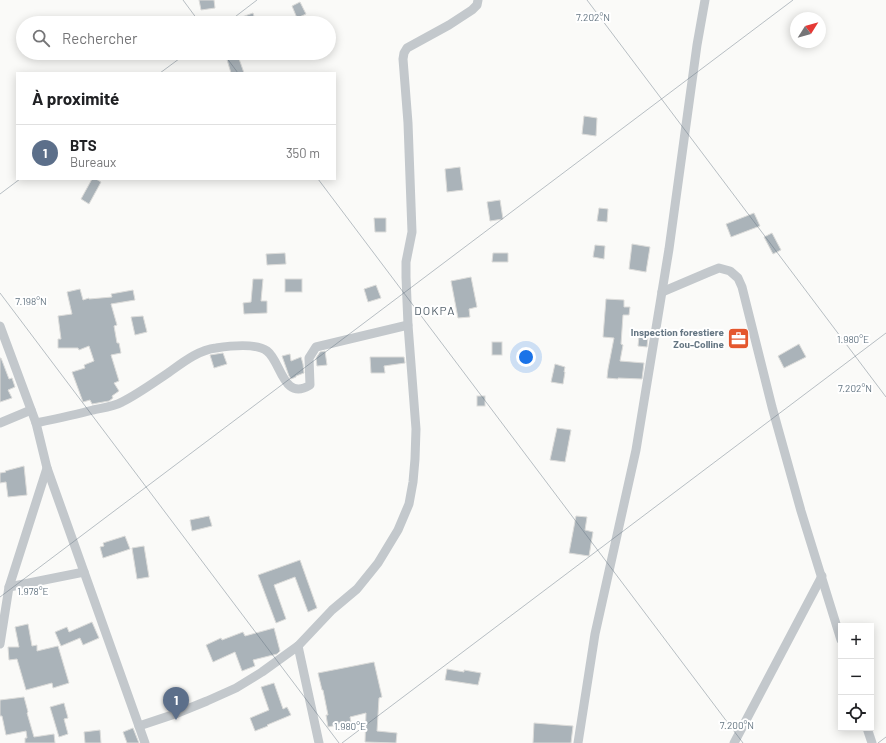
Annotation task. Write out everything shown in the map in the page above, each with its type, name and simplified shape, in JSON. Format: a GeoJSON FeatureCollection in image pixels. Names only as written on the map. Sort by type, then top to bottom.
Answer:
{"type":"FeatureCollection","features":[{"type":"Feature","properties":{"kind":"street"},"geometry":{"type":"LineString","coordinates":[[139,726],[175,714],[236,688],[262,672],[298,646],[332,610],[357,589],[378,563],[398,530],[409,504],[413,482],[416,429],[408,325],[406,262],[412,232],[408,123],[403,59],[407,48],[449,25],[472,10],[477,5],[478,0]]}},
{"type":"Feature","properties":{"kind":"street"},"geometry":{"type":"LineString","coordinates":[[578,743],[595,634],[636,450],[670,241],[697,45],[705,0]]}},
{"type":"Feature","properties":{"kind":"street"},"geometry":{"type":"LineString","coordinates":[[662,292],[719,268],[730,271],[738,278],[742,288],[772,407],[838,630]]}},
{"type":"Feature","properties":{"kind":"street"},"geometry":{"type":"LineString","coordinates":[[36,423],[120,403],[143,390],[200,352],[214,348],[254,346],[266,350],[272,355],[288,385],[296,388],[305,388],[310,385],[310,358],[316,347],[408,325]]}},
{"type":"Feature","properties":{"kind":"street"},"geometry":{"type":"LineString","coordinates":[[0,326],[36,423],[47,468],[145,743]]}},
{"type":"Feature","properties":{"kind":"street"},"geometry":{"type":"LineString","coordinates":[[0,423],[31,410]]}},
{"type":"Feature","properties":{"kind":"street"},"geometry":{"type":"LineString","coordinates":[[0,644],[9,587],[47,468]]}},
{"type":"Feature","properties":{"kind":"street"},"geometry":{"type":"LineString","coordinates":[[9,587],[84,572]]}},
{"type":"Feature","properties":{"kind":"street"},"geometry":{"type":"LineString","coordinates":[[734,743],[822,576]]}},
{"type":"Feature","properties":{"kind":"street"},"geometry":{"type":"LineString","coordinates":[[298,646],[319,743]]}},
{"type":"Feature","properties":{"kind":"street"},"geometry":{"type":"LineString","coordinates":[[868,731],[872,743]]}},
{"type":"Feature","properties":{"kind":"building"},"geometry":{"type":"Polygon","coordinates":[[[199,0],[214,0],[215,8],[201,10],[199,0]]]}},
{"type":"Feature","properties":{"kind":"building"},"geometry":{"type":"Polygon","coordinates":[[[300,2],[306,14],[296,16],[292,6],[300,2]]]}},
{"type":"Feature","properties":{"kind":"building"},"geometry":{"type":"Polygon","coordinates":[[[253,13],[254,16],[245,16],[253,13]]]}},
{"type":"Feature","properties":{"kind":"building"},"geometry":{"type":"Polygon","coordinates":[[[227,60],[239,60],[244,72],[231,72],[227,60]]]}},
{"type":"Feature","properties":{"kind":"building"},"geometry":{"type":"Polygon","coordinates":[[[584,116],[597,118],[596,136],[582,134],[584,116]]]}},
{"type":"Feature","properties":{"kind":"building"},"geometry":{"type":"Polygon","coordinates":[[[460,167],[463,190],[447,192],[445,169],[460,167]]]}},
{"type":"Feature","properties":{"kind":"building"},"geometry":{"type":"Polygon","coordinates":[[[91,180],[98,180],[101,182],[89,204],[81,199],[91,180]]]}},
{"type":"Feature","properties":{"kind":"building"},"geometry":{"type":"Polygon","coordinates":[[[500,200],[503,219],[490,221],[487,202],[500,200]]]}},
{"type":"Feature","properties":{"kind":"building"},"geometry":{"type":"Polygon","coordinates":[[[599,208],[608,209],[607,222],[597,221],[599,208]]]}},
{"type":"Feature","properties":{"kind":"building"},"geometry":{"type":"Polygon","coordinates":[[[754,213],[760,226],[731,237],[726,224],[754,213]]]}},
{"type":"Feature","properties":{"kind":"building"},"geometry":{"type":"Polygon","coordinates":[[[374,218],[386,218],[386,232],[375,232],[374,218]]]}},
{"type":"Feature","properties":{"kind":"building"},"geometry":{"type":"Polygon","coordinates":[[[772,233],[781,250],[773,254],[764,237],[772,233]]]}},
{"type":"Feature","properties":{"kind":"building"},"geometry":{"type":"Polygon","coordinates":[[[632,244],[650,247],[646,272],[629,269],[632,244]]]}},
{"type":"Feature","properties":{"kind":"building"},"geometry":{"type":"Polygon","coordinates":[[[595,245],[605,246],[604,259],[593,257],[595,245]]]}},
{"type":"Feature","properties":{"kind":"building"},"geometry":{"type":"Polygon","coordinates":[[[285,253],[286,264],[267,265],[266,254],[285,253]]]}},
{"type":"Feature","properties":{"kind":"building"},"geometry":{"type":"Polygon","coordinates":[[[493,253],[508,253],[508,262],[492,262],[493,253]]]}},
{"type":"Feature","properties":{"kind":"building"},"geometry":{"type":"Polygon","coordinates":[[[471,277],[477,307],[469,309],[470,317],[458,318],[451,281],[471,277]]]}},
{"type":"Feature","properties":{"kind":"building"},"geometry":{"type":"Polygon","coordinates":[[[253,279],[263,279],[261,301],[267,301],[267,313],[244,314],[243,303],[251,302],[253,279]]]}},
{"type":"Feature","properties":{"kind":"building"},"geometry":{"type":"Polygon","coordinates":[[[285,279],[302,279],[302,292],[285,292],[285,279]]]}},
{"type":"Feature","properties":{"kind":"building"},"geometry":{"type":"Polygon","coordinates":[[[376,285],[381,298],[368,302],[364,289],[376,285]]]}},
{"type":"Feature","properties":{"kind":"building"},"geometry":{"type":"Polygon","coordinates":[[[80,289],[83,300],[89,298],[112,297],[111,294],[133,290],[135,300],[111,304],[117,325],[114,326],[117,343],[119,343],[121,353],[111,355],[119,381],[114,383],[119,391],[112,396],[113,398],[109,401],[92,404],[90,400],[83,402],[72,372],[85,368],[84,365],[94,361],[89,346],[79,350],[78,348],[58,348],[58,339],[61,339],[58,316],[72,314],[67,292],[80,289]]]}},
{"type":"Feature","properties":{"kind":"building"},"geometry":{"type":"Polygon","coordinates":[[[606,299],[624,300],[624,307],[630,307],[629,315],[623,315],[621,344],[623,345],[620,361],[644,363],[642,379],[607,378],[614,338],[603,337],[606,299]]]}},
{"type":"Feature","properties":{"kind":"building"},"geometry":{"type":"Polygon","coordinates":[[[143,316],[147,332],[135,335],[131,317],[143,316]]]}},
{"type":"Feature","properties":{"kind":"building"},"geometry":{"type":"Polygon","coordinates":[[[639,336],[648,337],[647,347],[638,346],[639,336]]]}},
{"type":"Feature","properties":{"kind":"building"},"geometry":{"type":"Polygon","coordinates":[[[492,342],[502,342],[502,355],[492,355],[492,342]]]}},
{"type":"Feature","properties":{"kind":"building"},"geometry":{"type":"Polygon","coordinates":[[[799,344],[806,357],[784,368],[778,356],[799,344]]]}},
{"type":"Feature","properties":{"kind":"building"},"geometry":{"type":"Polygon","coordinates":[[[325,351],[327,365],[317,366],[316,358],[320,352],[325,351]]]}},
{"type":"Feature","properties":{"kind":"building"},"geometry":{"type":"Polygon","coordinates":[[[223,353],[227,364],[214,368],[210,355],[223,353]]]}},
{"type":"Feature","properties":{"kind":"building"},"geometry":{"type":"Polygon","coordinates":[[[290,354],[291,361],[301,357],[304,373],[291,379],[282,356],[290,354]]]}},
{"type":"Feature","properties":{"kind":"building"},"geometry":{"type":"Polygon","coordinates":[[[370,357],[404,357],[405,363],[384,366],[385,373],[371,373],[370,357]]]}},
{"type":"Feature","properties":{"kind":"building"},"geometry":{"type":"Polygon","coordinates":[[[0,358],[9,379],[12,378],[15,387],[8,390],[12,398],[0,402],[0,358]]]}},
{"type":"Feature","properties":{"kind":"building"},"geometry":{"type":"Polygon","coordinates":[[[555,364],[565,367],[563,384],[551,382],[555,364]]]}},
{"type":"Feature","properties":{"kind":"building"},"geometry":{"type":"Polygon","coordinates":[[[477,396],[485,396],[485,406],[477,406],[477,396]]]}},
{"type":"Feature","properties":{"kind":"building"},"geometry":{"type":"Polygon","coordinates":[[[557,428],[571,430],[565,462],[550,460],[557,428]]]}},
{"type":"Feature","properties":{"kind":"building"},"geometry":{"type":"Polygon","coordinates":[[[24,466],[27,495],[8,497],[6,482],[0,483],[0,473],[24,466]]]}},
{"type":"Feature","properties":{"kind":"building"},"geometry":{"type":"Polygon","coordinates":[[[209,516],[212,526],[192,531],[190,520],[209,516]]]}},
{"type":"Feature","properties":{"kind":"building"},"geometry":{"type":"Polygon","coordinates":[[[576,516],[587,517],[585,530],[593,532],[589,556],[569,553],[576,516]]]}},
{"type":"Feature","properties":{"kind":"building"},"geometry":{"type":"Polygon","coordinates":[[[125,536],[130,549],[103,558],[100,547],[104,546],[103,543],[125,536]]]}},
{"type":"Feature","properties":{"kind":"building"},"geometry":{"type":"Polygon","coordinates":[[[144,546],[149,577],[137,579],[132,548],[144,546]]]}},
{"type":"Feature","properties":{"kind":"building"},"geometry":{"type":"Polygon","coordinates":[[[300,560],[317,608],[308,612],[295,577],[274,585],[286,619],[276,623],[258,575],[300,560]]]}},
{"type":"Feature","properties":{"kind":"building"},"geometry":{"type":"Polygon","coordinates":[[[92,622],[99,638],[83,645],[80,638],[61,646],[55,632],[67,627],[69,632],[92,622]]]}},
{"type":"Feature","properties":{"kind":"building"},"geometry":{"type":"Polygon","coordinates":[[[28,624],[32,646],[37,645],[37,651],[58,646],[69,683],[53,688],[52,683],[26,690],[17,659],[9,660],[8,647],[19,647],[15,627],[28,624]]]}},
{"type":"Feature","properties":{"kind":"building"},"geometry":{"type":"Polygon","coordinates":[[[274,628],[280,651],[277,654],[253,660],[255,666],[242,671],[235,652],[213,662],[206,645],[221,638],[222,640],[243,632],[245,636],[274,628]]]}},
{"type":"Feature","properties":{"kind":"building"},"geometry":{"type":"Polygon","coordinates":[[[374,662],[382,697],[379,698],[377,731],[397,733],[396,743],[365,742],[366,713],[350,717],[351,722],[328,727],[326,715],[328,715],[318,673],[374,662]]]}},
{"type":"Feature","properties":{"kind":"building"},"geometry":{"type":"Polygon","coordinates":[[[447,669],[481,673],[478,685],[445,680],[447,669]]]}},
{"type":"Feature","properties":{"kind":"building"},"geometry":{"type":"Polygon","coordinates":[[[274,683],[283,709],[287,707],[291,715],[255,731],[250,718],[269,710],[261,687],[274,683]]]}},
{"type":"Feature","properties":{"kind":"building"},"geometry":{"type":"Polygon","coordinates":[[[24,697],[34,737],[54,734],[55,743],[25,743],[25,738],[27,738],[26,731],[6,735],[2,716],[0,716],[0,700],[24,697]]]}},
{"type":"Feature","properties":{"kind":"building"},"geometry":{"type":"Polygon","coordinates":[[[64,703],[68,718],[64,719],[68,734],[59,737],[50,707],[64,703]]]}},
{"type":"Feature","properties":{"kind":"building"},"geometry":{"type":"Polygon","coordinates":[[[534,723],[573,726],[571,743],[533,743],[534,723]]]}},
{"type":"Feature","properties":{"kind":"building"},"geometry":{"type":"Polygon","coordinates":[[[133,728],[139,743],[127,743],[123,732],[133,728]]]}},
{"type":"Feature","properties":{"kind":"building"},"geometry":{"type":"Polygon","coordinates":[[[100,730],[101,743],[85,743],[84,732],[100,730]]]}},
{"type":"Feature","properties":{"kind":"place","name":"Inspection forestiere Zou-Colline"},"geometry":{"type":"Point","coordinates":[739,338]}},
{"type":"Feature","properties":{"kind":"place","name":"BTS"},"geometry":{"type":"Point","coordinates":[176,720]}},
{"type":"Feature","properties":{"kind":"district","name":"DOKPA"},"geometry":{"type":"Point","coordinates":[435,311]}}]}
